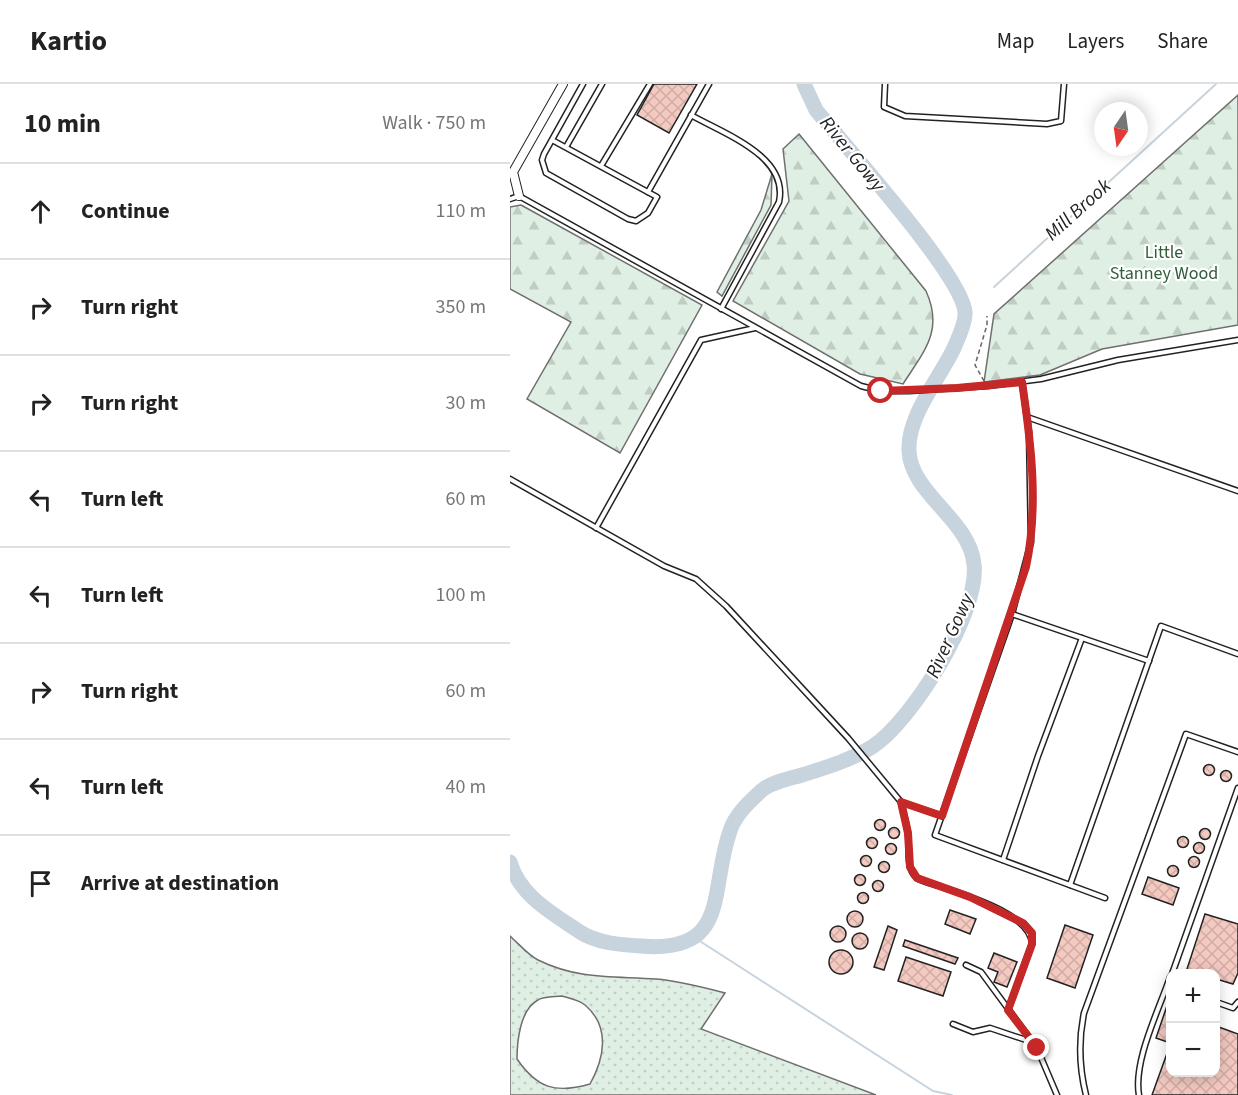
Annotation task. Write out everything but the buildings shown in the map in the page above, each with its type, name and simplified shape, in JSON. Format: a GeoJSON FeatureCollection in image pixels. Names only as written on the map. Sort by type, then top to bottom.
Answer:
{"type":"FeatureCollection","features":[{"type":"Feature","properties":{"kind":"street"},"geometry":{"type":"LineString","coordinates":[[519,196],[512,170],[563,84]]}},
{"type":"Feature","properties":{"kind":"lane"},"geometry":{"type":"LineString","coordinates":[[552,140],[657,197],[648,213],[636,221],[628,219],[546,173],[542,160],[552,140],[583,84]]}},
{"type":"Feature","properties":{"kind":"lane"},"geometry":{"type":"LineString","coordinates":[[566,147],[602,84]]}},
{"type":"Feature","properties":{"kind":"lane"},"geometry":{"type":"LineString","coordinates":[[601,166],[650,84]]}},
{"type":"Feature","properties":{"kind":"lane"},"geometry":{"type":"LineString","coordinates":[[648,192],[709,84]]}},
{"type":"Feature","properties":{"kind":"lane"},"geometry":{"type":"LineString","coordinates":[[885,84],[884,107],[905,116],[1047,124],[1061,121],[1064,84]]}},
{"type":"Feature","properties":{"kind":"lane"},"geometry":{"type":"LineString","coordinates":[[691,116],[754,152],[777,172],[780,184],[779,202],[721,309]]}},
{"type":"Feature","properties":{"kind":"lane"},"geometry":{"type":"LineString","coordinates":[[510,199],[519,196],[861,386],[881,391],[957,388],[1022,382],[1118,360],[1238,340]]}},
{"type":"Feature","properties":{"kind":"lane"},"geometry":{"type":"LineString","coordinates":[[596,528],[701,340],[756,328]]}},
{"type":"Feature","properties":{"kind":"lane"},"geometry":{"type":"LineString","coordinates":[[1022,382],[1032,487],[1031,542],[1012,614],[935,835],[1106,898]]}},
{"type":"Feature","properties":{"kind":"lane"},"geometry":{"type":"LineString","coordinates":[[1027,417],[1238,491]]}},
{"type":"Feature","properties":{"kind":"lane"},"geometry":{"type":"LineString","coordinates":[[510,479],[664,566],[696,579],[726,606],[848,738],[901,802],[908,833],[910,867],[917,878],[970,897],[1009,915],[1023,923],[1032,933],[1032,944],[1008,1010]]}},
{"type":"Feature","properties":{"kind":"lane"},"geometry":{"type":"LineString","coordinates":[[1012,614],[1149,661]]}},
{"type":"Feature","properties":{"kind":"lane"},"geometry":{"type":"LineString","coordinates":[[1070,885],[1161,626],[1238,654]]}},
{"type":"Feature","properties":{"kind":"lane"},"geometry":{"type":"LineString","coordinates":[[1003,860],[1038,756],[1082,638]]}},
{"type":"Feature","properties":{"kind":"lane"},"geometry":{"type":"LineString","coordinates":[[1086,1095],[1080,1072],[1079,1052],[1084,1013],[1186,734],[1238,752]]}},
{"type":"Feature","properties":{"kind":"lane"},"geometry":{"type":"LineString","coordinates":[[1173,969],[1238,788]]}},
{"type":"Feature","properties":{"kind":"lane"},"geometry":{"type":"LineString","coordinates":[[901,802],[942,816]]}},
{"type":"Feature","properties":{"kind":"lane"},"geometry":{"type":"LineString","coordinates":[[966,965],[981,972],[1033,1042],[1046,1063],[1057,1095]]}},
{"type":"Feature","properties":{"kind":"lane"},"geometry":{"type":"LineString","coordinates":[[1139,1095],[1138,1079],[1144,1052],[1166,993]]}},
{"type":"Feature","properties":{"kind":"lane"},"geometry":{"type":"LineString","coordinates":[[1220,1004],[1233,1008],[1238,1002]]}},
{"type":"Feature","properties":{"kind":"lane"},"geometry":{"type":"LineString","coordinates":[[953,1024],[973,1032],[990,1028],[1033,1042]]}},
{"type":"Feature","properties":{"kind":"path"},"geometry":{"type":"LineString","coordinates":[[987,316],[987,325],[975,365],[988,386]]}},
{"type":"Feature","properties":{"kind":"green space","name":"Little Stanney Wood"},"geometry":{"type":"Polygon","coordinates":[[[1238,95],[1238,325],[1102,349],[1040,375],[984,382],[994,314],[1238,95]]]}},
{"type":"Feature","properties":{"kind":"green space"},"geometry":{"type":"Polygon","coordinates":[[[799,134],[926,291],[931,305],[932,329],[924,351],[903,384],[860,374],[733,301],[789,201],[783,149],[799,134]]]}},
{"type":"Feature","properties":{"kind":"green space"},"geometry":{"type":"Polygon","coordinates":[[[772,174],[771,205],[722,296],[717,292],[761,210],[772,174]]]}},
{"type":"Feature","properties":{"kind":"green space"},"geometry":{"type":"Polygon","coordinates":[[[521,205],[702,305],[620,453],[527,399],[571,322],[510,289],[510,207],[521,205]]]}},
{"type":"Feature","properties":{"kind":"green space"},"geometry":{"type":"Polygon","coordinates":[[[510,936],[534,958],[568,971],[596,976],[665,980],[725,993],[701,1029],[876,1095],[510,1095],[510,936]],[[562,996],[538,1000],[527,1011],[521,1026],[517,1059],[532,1077],[548,1086],[578,1087],[590,1084],[595,1074],[601,1054],[602,1033],[599,1023],[583,1003],[562,996]]]}},
{"type":"Feature","properties":{"kind":"waterway","name":"River Gowy"},"geometry":{"type":"LineString","coordinates":[[510,862],[521,885],[538,903],[587,936],[609,943],[641,946],[670,946],[690,940],[703,929],[711,914],[730,831],[743,809],[770,785],[855,756],[872,747],[888,734],[906,714],[940,664],[966,609],[973,585],[974,564],[970,548],[952,520],[919,481],[912,466],[909,451],[913,424],[954,348],[963,325],[965,312],[959,294],[945,270],[900,211],[816,110],[804,84]]}},
{"type":"Feature","properties":{"kind":"waterway","name":"Mill Brook"},"geometry":{"type":"LineString","coordinates":[[994,287],[1216,84]]}},
{"type":"Feature","properties":{"kind":"waterway"},"geometry":{"type":"LineString","coordinates":[[695,938],[933,1091],[952,1095]]}},
{"type":"Feature","properties":{"kind":"route"},"geometry":{"type":"LineString","coordinates":[[881,391],[957,388],[1022,382],[1029,432],[1032,487],[1031,542],[1026,567],[942,816],[901,802],[908,833],[910,867],[917,878],[970,897],[1009,915],[1023,923],[1032,933],[1032,944],[1008,1010],[1037,1048]]}}]}
